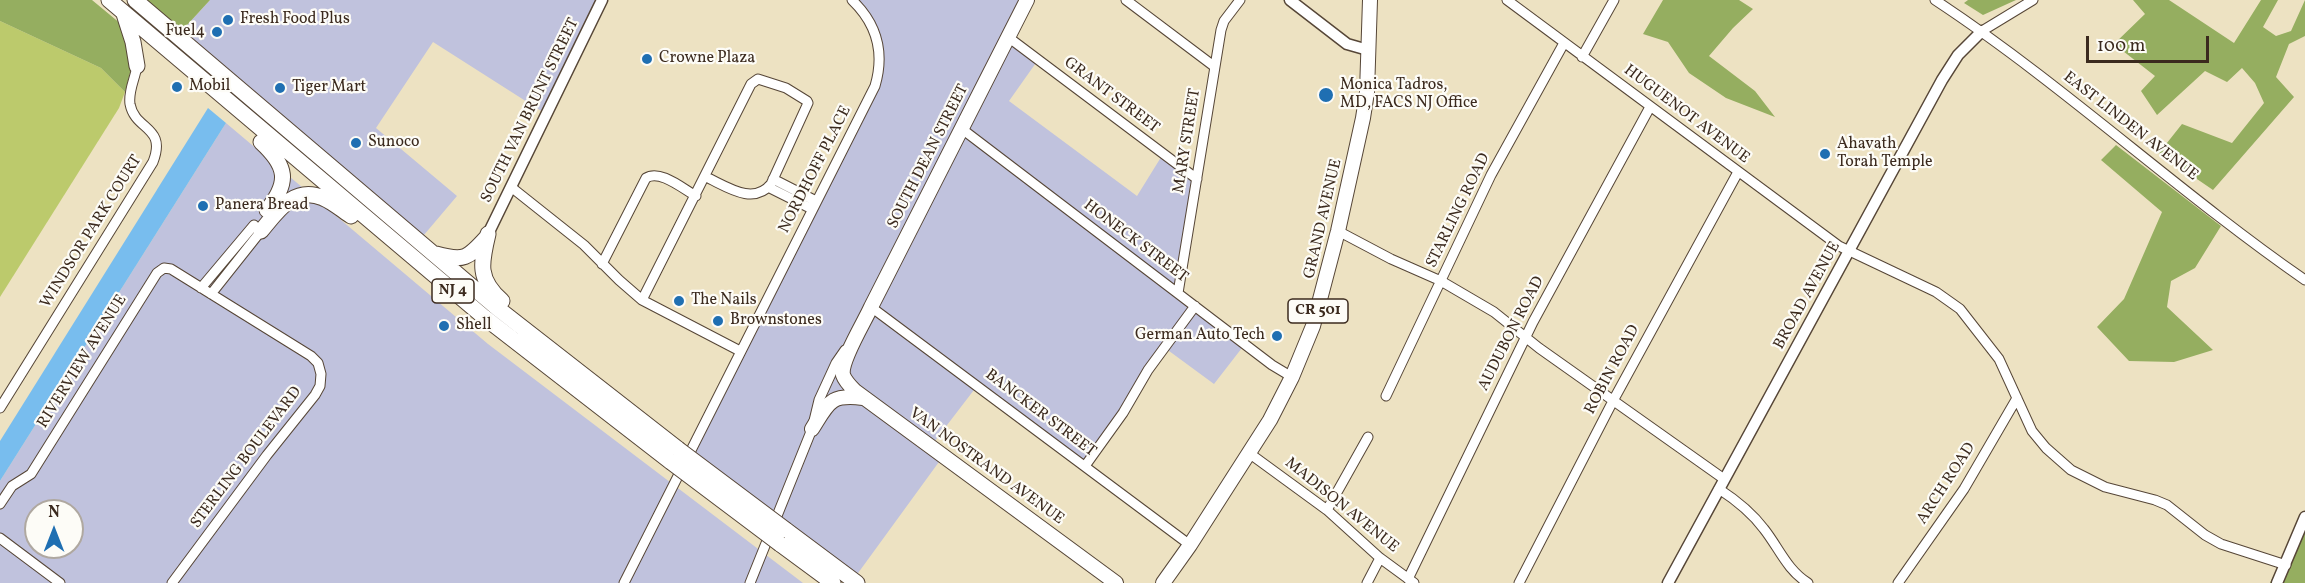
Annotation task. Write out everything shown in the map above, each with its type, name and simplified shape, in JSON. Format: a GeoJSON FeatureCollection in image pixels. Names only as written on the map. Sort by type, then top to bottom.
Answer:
{"type":"FeatureCollection","features":[{"type":"Feature","properties":{"kind":"highway","name":"NJ 4"},"geometry":{"type":"LineString","coordinates":[[109,0],[530,354],[675,456],[783,537],[857,583]]}},
{"type":"Feature","properties":{"kind":"highway","name":"NJ 4"},"geometry":{"type":"LineString","coordinates":[[135,0],[431,253],[675,456]]}},
{"type":"Feature","properties":{"kind":"highway"},"geometry":{"type":"LineString","coordinates":[[124,14],[133,42],[137,66]]}},
{"type":"Feature","properties":{"kind":"highway"},"geometry":{"type":"LineString","coordinates":[[137,66],[146,52],[160,44]]}},
{"type":"Feature","properties":{"kind":"highway"},"geometry":{"type":"LineString","coordinates":[[238,110],[259,141],[276,157],[283,175],[277,198],[257,228]]}},
{"type":"Feature","properties":{"kind":"highway"},"geometry":{"type":"LineString","coordinates":[[257,228],[285,202],[296,196],[312,195],[325,199],[388,236]]}},
{"type":"Feature","properties":{"kind":"highway"},"geometry":{"type":"LineString","coordinates":[[431,253],[457,259],[465,258],[488,234]]}},
{"type":"Feature","properties":{"kind":"highway"},"geometry":{"type":"LineString","coordinates":[[488,234],[482,266],[487,284],[493,293],[521,317],[542,345]]}},
{"type":"Feature","properties":{"kind":"highway","name":"NJ 4"},"geometry":{"type":"LineString","coordinates":[[783,537],[832,582]]}},
{"type":"Feature","properties":{"kind":"main road","name":"SOUTH DEAN STREET"},"geometry":{"type":"LineString","coordinates":[[843,373],[845,362],[861,329],[1027,0]]}},
{"type":"Feature","properties":{"kind":"main road","name":"GRAND AVENUE"},"geometry":{"type":"LineString","coordinates":[[1162,583],[1190,545],[1249,453],[1292,377],[1317,314],[1365,111],[1370,0]]}},
{"type":"Feature","properties":{"kind":"main road","name":"VAN NOSTRAND AVENUE"},"geometry":{"type":"LineString","coordinates":[[843,373],[850,386],[864,398],[1116,583]]}},
{"type":"Feature","properties":{"kind":"main road"},"geometry":{"type":"LineString","coordinates":[[812,429],[826,407],[834,400],[844,396],[864,398]]}},
{"type":"Feature","properties":{"kind":"street","name":"SOUTH VAN BRUNT STREET"},"geometry":{"type":"LineString","coordinates":[[488,234],[602,0]]}},
{"type":"Feature","properties":{"kind":"street","name":"NORDHOFF PLACE"},"geometry":{"type":"LineString","coordinates":[[624,583],[872,93],[880,57],[874,28],[852,0]]}},
{"type":"Feature","properties":{"kind":"street"},"geometry":{"type":"LineString","coordinates":[[1126,0],[1215,68]]}},
{"type":"Feature","properties":{"kind":"street","name":"MARY STREET"},"geometry":{"type":"LineString","coordinates":[[1178,293],[1222,25],[1240,0]]}},
{"type":"Feature","properties":{"kind":"street"},"geometry":{"type":"LineString","coordinates":[[1290,0],[1347,44],[1368,50]]}},
{"type":"Feature","properties":{"kind":"street","name":"HUGUENOT AVENUE"},"geometry":{"type":"LineString","coordinates":[[1507,0],[1839,246],[1936,292],[1960,309],[1998,359],[2032,431],[2046,448],[2071,470],[2104,487],[2167,505],[2205,535],[2221,544],[2286,565]]}},
{"type":"Feature","properties":{"kind":"street"},"geometry":{"type":"LineString","coordinates":[[1582,57],[1614,0]]}},
{"type":"Feature","properties":{"kind":"street","name":"EAST LINDEN AVENUE"},"geometry":{"type":"LineString","coordinates":[[1935,0],[1982,31],[2148,162],[2305,280]]}},
{"type":"Feature","properties":{"kind":"street"},"geometry":{"type":"LineString","coordinates":[[1982,31],[2033,0]]}},
{"type":"Feature","properties":{"kind":"street","name":"BROAD AVENUE"},"geometry":{"type":"LineString","coordinates":[[1668,583],[1942,80],[1958,55],[1982,31]]}},
{"type":"Feature","properties":{"kind":"street","name":"GRANT STREET"},"geometry":{"type":"LineString","coordinates":[[1008,37],[1197,178]]}},
{"type":"Feature","properties":{"kind":"street","name":"STARLING ROAD"},"geometry":{"type":"LineString","coordinates":[[1386,396],[1491,175],[1564,43]]}},
{"type":"Feature","properties":{"kind":"street","name":"WINDSOR PARK COURT"},"geometry":{"type":"LineString","coordinates":[[0,408],[156,156],[156,139],[135,117],[130,104],[130,93],[137,66]]}},
{"type":"Feature","properties":{"kind":"street"},"geometry":{"type":"LineString","coordinates":[[642,300],[752,84],[758,79],[786,88],[808,103],[770,183],[763,192],[750,195],[706,177]]}},
{"type":"Feature","properties":{"kind":"street","name":"AUDUBON ROAD"},"geometry":{"type":"LineString","coordinates":[[1411,581],[1526,338],[1650,107]]}},
{"type":"Feature","properties":{"kind":"street","name":"HONECK STREET"},"geometry":{"type":"LineString","coordinates":[[962,129],[1272,365],[1292,377]]}},
{"type":"Feature","properties":{"kind":"street","name":"ROBIN ROAD"},"geometry":{"type":"LineString","coordinates":[[1519,583],[1614,399],[1738,172]]}},
{"type":"Feature","properties":{"kind":"street"},"geometry":{"type":"LineString","coordinates":[[603,264],[646,178],[658,175],[696,196]]}},
{"type":"Feature","properties":{"kind":"street"},"geometry":{"type":"LineString","coordinates":[[770,183],[814,205]]}},
{"type":"Feature","properties":{"kind":"street"},"geometry":{"type":"LineString","coordinates":[[511,187],[584,245],[642,300],[740,351]]}},
{"type":"Feature","properties":{"kind":"street"},"geometry":{"type":"LineString","coordinates":[[201,288],[257,228]]}},
{"type":"Feature","properties":{"kind":"street"},"geometry":{"type":"LineString","coordinates":[[211,294],[257,228]]}},
{"type":"Feature","properties":{"kind":"street"},"geometry":{"type":"LineString","coordinates":[[1338,231],[1391,260],[1441,281],[1494,312],[1526,338],[1614,399],[1722,484],[1764,528],[1788,566],[1808,583]]}},
{"type":"Feature","properties":{"kind":"street","name":"RIVERVIEW AVENUE"},"geometry":{"type":"LineString","coordinates":[[0,504],[10,488],[31,474],[160,269],[171,269],[201,288]]}},
{"type":"Feature","properties":{"kind":"street","name":"STERLING BOULEVARD"},"geometry":{"type":"LineString","coordinates":[[171,583],[315,395],[321,381],[319,366],[311,356],[201,288]]}},
{"type":"Feature","properties":{"kind":"street"},"geometry":{"type":"LineString","coordinates":[[1085,466],[1118,422],[1148,370],[1195,306]]}},
{"type":"Feature","properties":{"kind":"street","name":"BANCKER STREET"},"geometry":{"type":"LineString","coordinates":[[872,307],[1190,545]]}},
{"type":"Feature","properties":{"kind":"street","name":"SOUTH DEAN STREET"},"geometry":{"type":"LineString","coordinates":[[750,583],[812,429],[819,400],[836,363],[861,329]]}},
{"type":"Feature","properties":{"kind":"street","name":"ARCH ROAD"},"geometry":{"type":"LineString","coordinates":[[1898,583],[1964,489],[2017,398]]}},
{"type":"Feature","properties":{"kind":"street"},"geometry":{"type":"LineString","coordinates":[[1327,510],[1368,437]]}},
{"type":"Feature","properties":{"kind":"street","name":"MADISON AVENUE"},"geometry":{"type":"LineString","coordinates":[[1249,453],[1327,510],[1380,558],[1411,581]]}},
{"type":"Feature","properties":{"kind":"street"},"geometry":{"type":"LineString","coordinates":[[2277,583],[2305,517]]}},
{"type":"Feature","properties":{"kind":"street"},"geometry":{"type":"LineString","coordinates":[[0,538],[60,583]]}},
{"type":"Feature","properties":{"kind":"street"},"geometry":{"type":"LineString","coordinates":[[1367,583],[1380,558]]}},
{"type":"Feature","properties":{"kind":"shaded area"},"geometry":{"type":"Polygon","coordinates":[[[210,0],[602,0],[546,114],[433,42],[376,128],[457,196],[418,242],[177,36],[210,0]]]}},
{"type":"Feature","properties":{"kind":"shaded area"},"geometry":{"type":"Polygon","coordinates":[[[852,0],[1027,0],[1008,37],[1038,60],[1009,101],[1137,196],[1163,154],[1197,179],[1178,293],[1245,344],[1214,384],[1165,348],[1085,466],[977,386],[931,446],[944,455],[853,580],[688,457],[872,93],[879,50],[852,0]]]}},
{"type":"Feature","properties":{"kind":"shaded area"},"geometry":{"type":"Polygon","coordinates":[[[226,123],[488,344],[803,583],[0,583],[0,481],[226,123]]]}},
{"type":"Feature","properties":{"kind":"green space"},"geometry":{"type":"Polygon","coordinates":[[[0,0],[92,0],[121,24],[134,58],[125,92],[101,68],[0,21],[0,0]]]}},
{"type":"Feature","properties":{"kind":"green space"},"geometry":{"type":"Polygon","coordinates":[[[135,0],[210,0],[177,36],[135,0]]]}},
{"type":"Feature","properties":{"kind":"green space"},"geometry":{"type":"Polygon","coordinates":[[[1663,0],[1739,0],[1753,9],[1709,56],[1755,91],[1775,117],[1726,98],[1689,73],[1668,42],[1643,34],[1663,0]]]}},
{"type":"Feature","properties":{"kind":"green space"},"geometry":{"type":"Polygon","coordinates":[[[1968,0],[2016,0],[1983,15],[1964,3],[1968,0]]]}},
{"type":"Feature","properties":{"kind":"green space"},"geometry":{"type":"Polygon","coordinates":[[[2133,0],[2169,0],[2234,43],[2261,0],[2278,0],[2263,27],[2276,36],[2291,31],[2305,0],[2305,36],[2289,44],[2276,77],[2294,97],[2213,190],[2159,153],[2182,124],[2232,143],[2264,103],[2255,83],[2242,68],[2227,82],[2205,71],[2157,115],[2141,91],[2155,76],[2114,44],[2145,14],[2133,0]]]}},
{"type":"Feature","properties":{"kind":"green space"},"geometry":{"type":"Polygon","coordinates":[[[0,21],[101,68],[125,92],[119,108],[0,297],[0,21]]]}},
{"type":"Feature","properties":{"kind":"green space"},"geometry":{"type":"Polygon","coordinates":[[[2116,145],[2221,226],[2195,268],[2171,281],[2167,307],[2213,350],[2174,362],[2129,361],[2097,327],[2124,299],[2162,212],[2101,160],[2116,145]]]}},
{"type":"Feature","properties":{"kind":"green space"},"geometry":{"type":"Polygon","coordinates":[[[2305,513],[2305,583],[2270,583],[2305,513]]]}},
{"type":"Feature","properties":{"kind":"water"},"geometry":{"type":"Polygon","coordinates":[[[208,108],[226,123],[0,481],[0,441],[208,108]]]}},
{"type":"Feature","properties":{"kind":"place","name":"Fresh Food Plus"},"geometry":{"type":"Point","coordinates":[228,20]}},
{"type":"Feature","properties":{"kind":"place","name":"Fuel4"},"geometry":{"type":"Point","coordinates":[217,32]}},
{"type":"Feature","properties":{"kind":"place","name":"Crowne Plaza"},"geometry":{"type":"Point","coordinates":[647,59]}},
{"type":"Feature","properties":{"kind":"place","name":"Mobil"},"geometry":{"type":"Point","coordinates":[177,87]}},
{"type":"Feature","properties":{"kind":"place","name":"Tiger Mart"},"geometry":{"type":"Point","coordinates":[280,88]}},
{"type":"Feature","properties":{"kind":"place","name":"Monica Tadros, MD, FACS NJ Office"},"geometry":{"type":"Point","coordinates":[1326,95]}},
{"type":"Feature","properties":{"kind":"place","name":"Sunoco"},"geometry":{"type":"Point","coordinates":[356,143]}},
{"type":"Feature","properties":{"kind":"place","name":"Ahavath Torah Temple"},"geometry":{"type":"Point","coordinates":[1825,154]}},
{"type":"Feature","properties":{"kind":"place","name":"Panera Bread"},"geometry":{"type":"Point","coordinates":[203,206]}},
{"type":"Feature","properties":{"kind":"place","name":"The Nails"},"geometry":{"type":"Point","coordinates":[679,301]}},
{"type":"Feature","properties":{"kind":"place","name":"Brownstones"},"geometry":{"type":"Point","coordinates":[718,321]}},
{"type":"Feature","properties":{"kind":"place","name":"Shell"},"geometry":{"type":"Point","coordinates":[444,326]}},
{"type":"Feature","properties":{"kind":"place","name":"German Auto Tech"},"geometry":{"type":"Point","coordinates":[1277,336]}}]}
